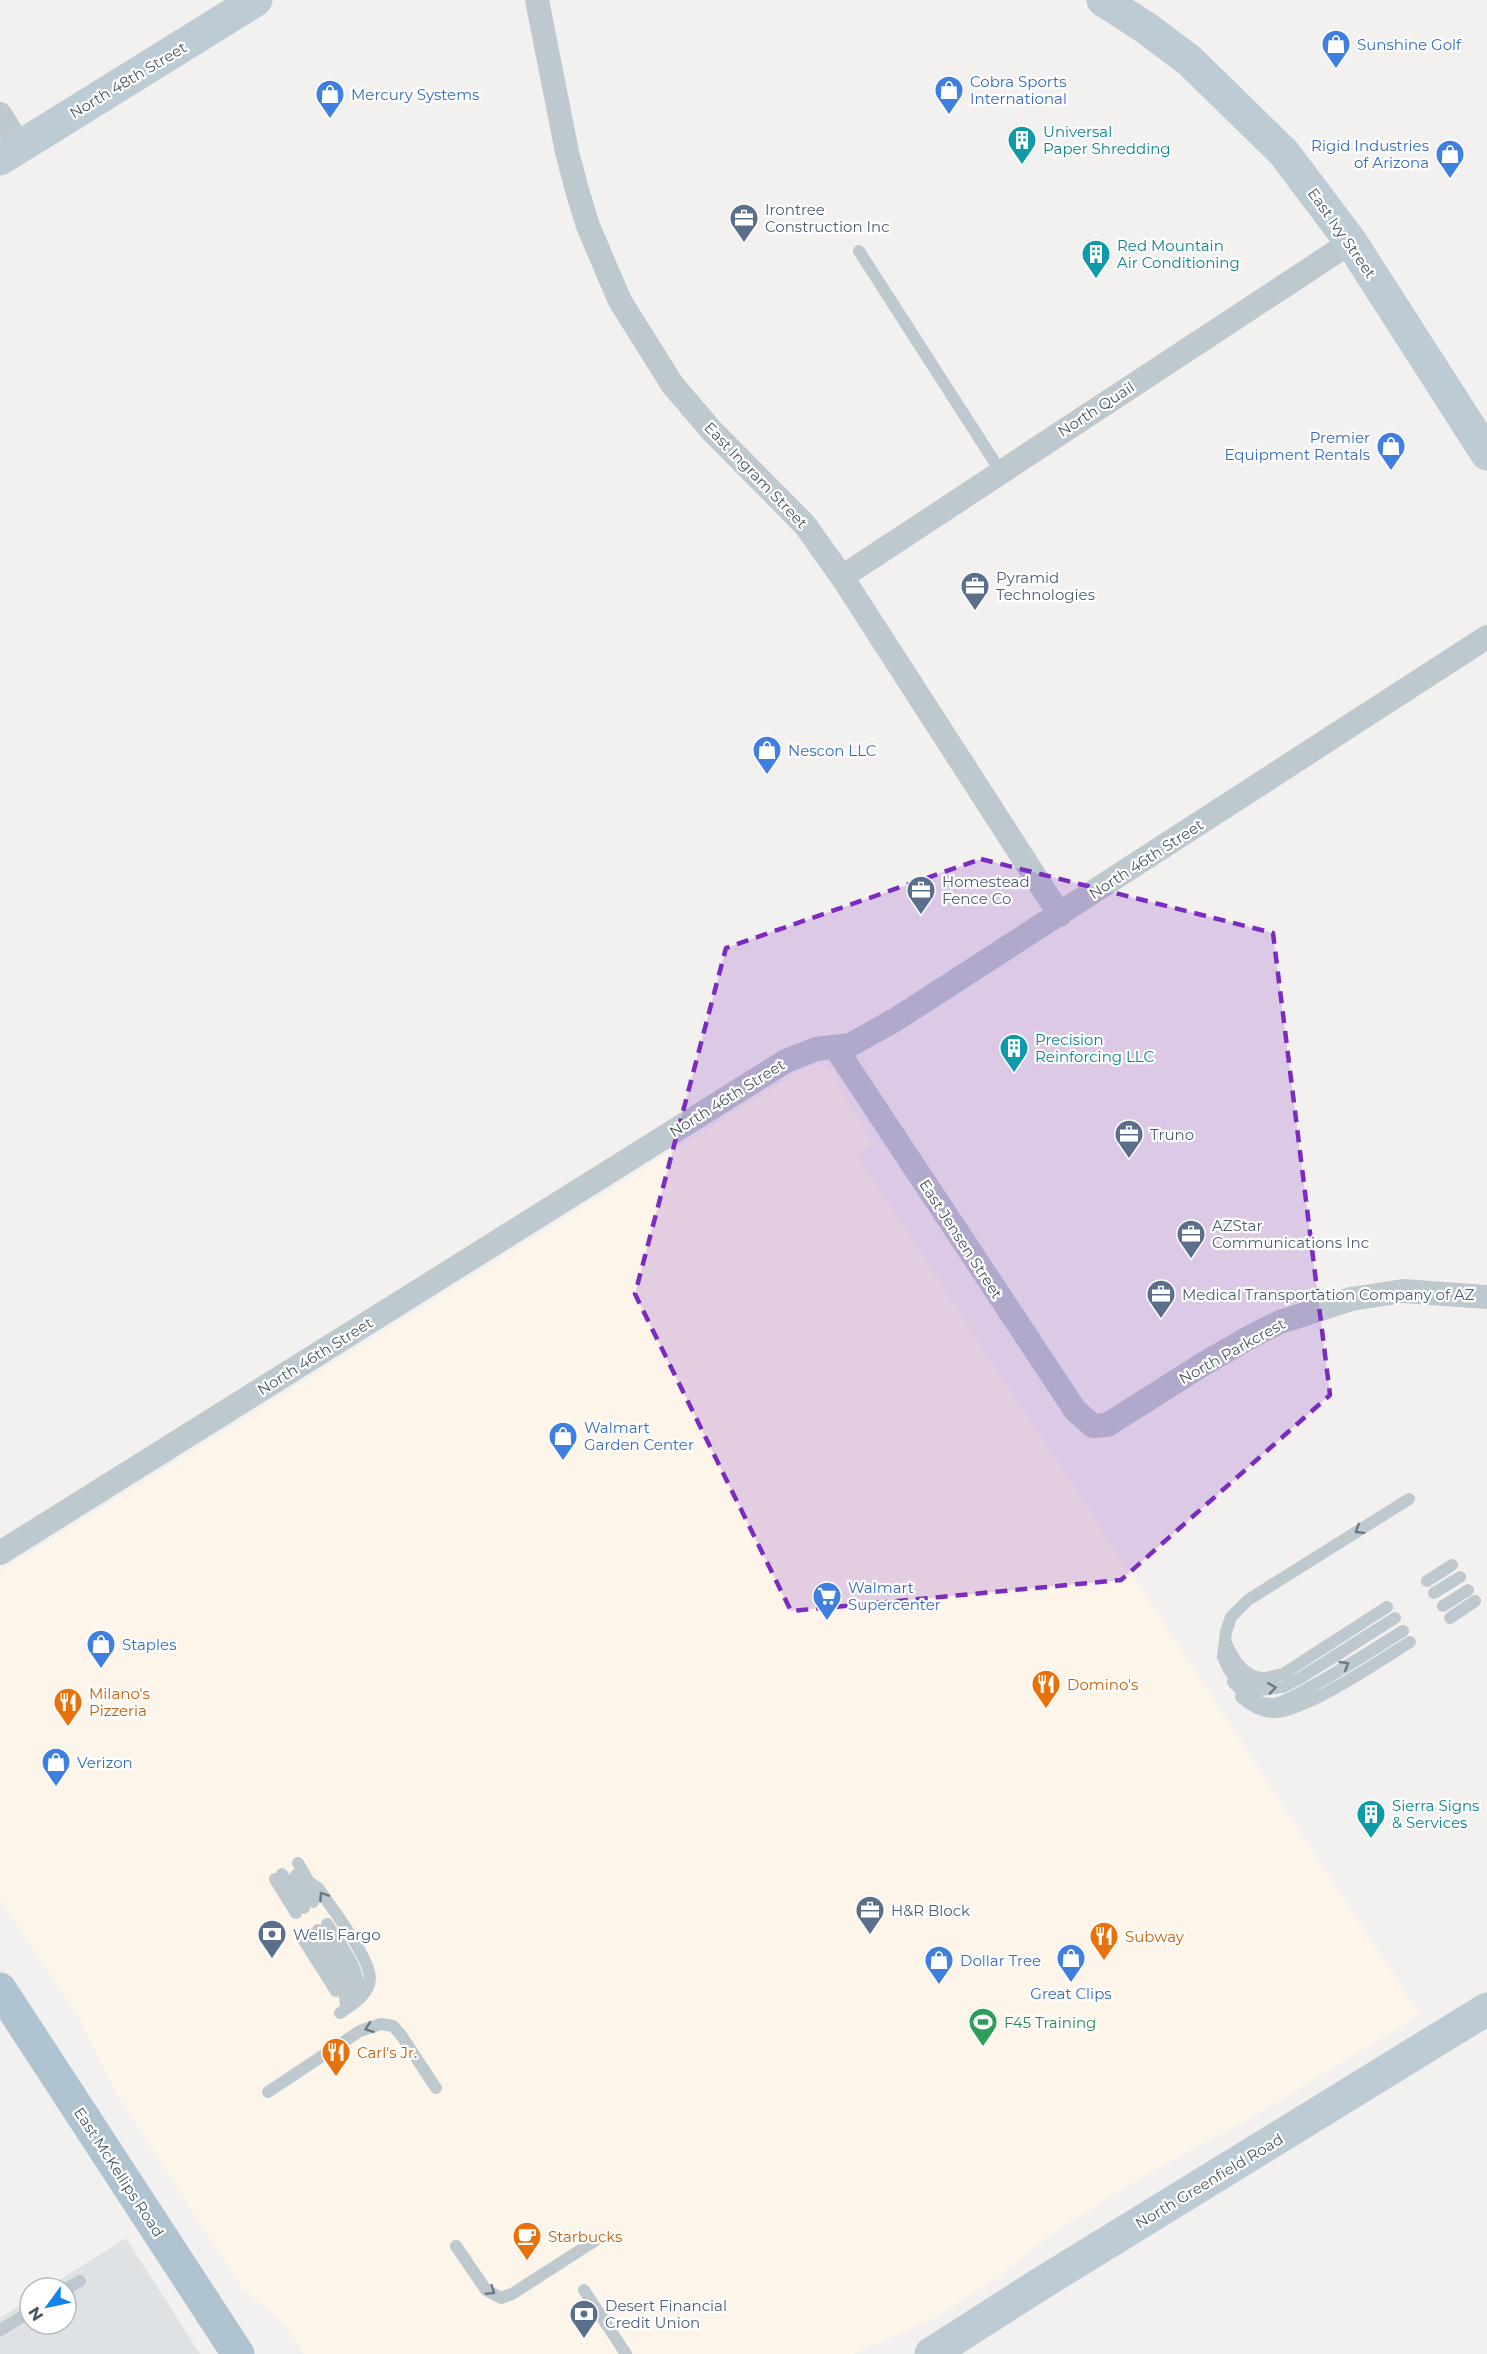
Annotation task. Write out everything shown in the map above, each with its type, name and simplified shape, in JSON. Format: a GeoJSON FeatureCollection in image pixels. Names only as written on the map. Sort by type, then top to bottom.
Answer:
{"type":"FeatureCollection","features":[{"type":"Feature","properties":{"kind":"main road","name":"East McKellips Road"},"geometry":{"type":"LineString","coordinates":[[0,1989],[238,2354]]}},
{"type":"Feature","properties":{"kind":"street","name":"North 48th Street"},"geometry":{"type":"LineString","coordinates":[[10,153],[256,0]]}},
{"type":"Feature","properties":{"kind":"street","name":"East Ingram Street"},"geometry":{"type":"LineString","coordinates":[[537,0],[577,190],[588,226],[620,301],[672,384],[711,430],[805,525],[842,577],[1060,915]]}},
{"type":"Feature","properties":{"kind":"street","name":"East Ivy Street"},"geometry":{"type":"LineString","coordinates":[[1103,0],[1190,61],[1284,153],[1351,242],[1487,454]]}},
{"type":"Feature","properties":{"kind":"street"},"geometry":{"type":"LineString","coordinates":[[0,114],[10,153]]}},
{"type":"Feature","properties":{"kind":"street","name":"North Quail"},"geometry":{"type":"LineString","coordinates":[[842,577],[1351,242]]}},
{"type":"Feature","properties":{"kind":"street","name":"North 46th Street"},"geometry":{"type":"LineString","coordinates":[[0,1553],[786,1061],[816,1049],[850,1045],[895,1020],[1487,637]]}},
{"type":"Feature","properties":{"kind":"street","name":"East Jensen Street"},"geometry":{"type":"LineString","coordinates":[[835,1047],[1075,1410],[1093,1426]]}},
{"type":"Feature","properties":{"kind":"street","name":"North Parkcrest"},"geometry":{"type":"LineString","coordinates":[[1093,1426],[1107,1425],[1252,1336],[1297,1317],[1351,1299],[1403,1291],[1487,1297]]}},
{"type":"Feature","properties":{"kind":"street","name":"North Greenfield Road"},"geometry":{"type":"LineString","coordinates":[[931,2354],[1037,2286],[1487,2009]]}},
{"type":"Feature","properties":{"kind":"lane"},"geometry":{"type":"LineString","coordinates":[[859,251],[1001,472]]}},
{"type":"Feature","properties":{"kind":"lane"},"geometry":{"type":"LineString","coordinates":[[1409,1500],[1248,1600],[1231,1617],[1226,1632],[1223,1657],[1241,1698],[1254,1708],[1274,1712],[1300,1707],[1410,1642]]}},
{"type":"Feature","properties":{"kind":"lane"},"geometry":{"type":"LineString","coordinates":[[1427,1581],[1452,1565]]}},
{"type":"Feature","properties":{"kind":"lane"},"geometry":{"type":"LineString","coordinates":[[1434,1593],[1460,1577]]}},
{"type":"Feature","properties":{"kind":"lane"},"geometry":{"type":"LineString","coordinates":[[1443,1606],[1468,1590]]}},
{"type":"Feature","properties":{"kind":"lane"},"geometry":{"type":"LineString","coordinates":[[1450,1617],[1475,1601]]}},
{"type":"Feature","properties":{"kind":"lane"},"geometry":{"type":"LineString","coordinates":[[1226,1642],[1231,1656],[1240,1668],[1252,1675],[1263,1678],[1283,1674],[1387,1607]]}},
{"type":"Feature","properties":{"kind":"lane"},"geometry":{"type":"LineString","coordinates":[[1229,1670],[1240,1683],[1259,1690],[1283,1687],[1395,1618]]}},
{"type":"Feature","properties":{"kind":"lane"},"geometry":{"type":"LineString","coordinates":[[1234,1683],[1249,1698],[1273,1704],[1294,1696],[1403,1631]]}},
{"type":"Feature","properties":{"kind":"lane"},"geometry":{"type":"LineString","coordinates":[[283,1874],[301,1910],[283,1874]]}},
{"type":"Feature","properties":{"kind":"lane"},"geometry":{"type":"LineString","coordinates":[[283,1874],[309,1882],[318,1888],[366,1962],[370,1980],[350,2006]]}},
{"type":"Feature","properties":{"kind":"lane"},"geometry":{"type":"LineString","coordinates":[[315,1932],[348,1977],[354,1994],[350,2006],[341,2004],[315,1932]]}},
{"type":"Feature","properties":{"kind":"lane"},"geometry":{"type":"LineString","coordinates":[[268,2092],[360,2031],[381,2024],[393,2025],[436,2088]]}},
{"type":"Feature","properties":{"kind":"lane"},"geometry":{"type":"LineString","coordinates":[[456,2246],[486,2290],[501,2298],[512,2294],[596,2240]]}},
{"type":"Feature","properties":{"kind":"lane"},"geometry":{"type":"LineString","coordinates":[[584,2290],[626,2354]]}},
{"type":"Feature","properties":{"kind":"lane"},"geometry":{"type":"LineString","coordinates":[[0,2330],[18,2319]]}},
{"type":"Feature","properties":{"kind":"highlighted area"},"geometry":{"type":"Polygon","coordinates":[[[981,859],[1273,933],[1330,1395],[1121,1580],[791,1611],[635,1294],[726,948],[981,859]]]}},
{"type":"Feature","properties":{"kind":"shaded area"},"geometry":{"type":"Polygon","coordinates":[[[816,1064],[825,1065],[834,1071],[842,1092],[874,1144],[857,1155],[1420,2015],[1244,2122],[1148,2173],[1050,2235],[997,2278],[934,2318],[854,2354],[304,2354],[285,2325],[243,2289],[116,2093],[78,2016],[0,1899],[0,1571],[800,1071],[816,1064]]]}},
{"type":"Feature","properties":{"kind":"shaded area"},"geometry":{"type":"Polygon","coordinates":[[[126,2238],[200,2354],[0,2354],[0,2318],[18,2307],[18,2336],[78,2336],[78,2276],[66,2276],[126,2238]]]}},
{"type":"Feature","properties":{"kind":"place","name":"Sunshine Golf"},"geometry":{"type":"Point","coordinates":[1336,70]}},
{"type":"Feature","properties":{"kind":"place","name":"Cobra Sports International"},"geometry":{"type":"Point","coordinates":[949,116]}},
{"type":"Feature","properties":{"kind":"place","name":"Mercury Systems"},"geometry":{"type":"Point","coordinates":[330,120]}},
{"type":"Feature","properties":{"kind":"place","name":"Universal Paper Shredding"},"geometry":{"type":"Point","coordinates":[1022,166]}},
{"type":"Feature","properties":{"kind":"place","name":"Rigid Industries of Arizona"},"geometry":{"type":"Point","coordinates":[1450,180]}},
{"type":"Feature","properties":{"kind":"place","name":"Irontree Construction Inc"},"geometry":{"type":"Point","coordinates":[744,244]}},
{"type":"Feature","properties":{"kind":"place","name":"Red Mountain Air Conditioning"},"geometry":{"type":"Point","coordinates":[1096,280]}},
{"type":"Feature","properties":{"kind":"place","name":"Premier Equipment Rentals"},"geometry":{"type":"Point","coordinates":[1391,472]}},
{"type":"Feature","properties":{"kind":"place","name":"Pyramid Technologies"},"geometry":{"type":"Point","coordinates":[975,612]}},
{"type":"Feature","properties":{"kind":"place","name":"Nescon LLC"},"geometry":{"type":"Point","coordinates":[767,776]}},
{"type":"Feature","properties":{"kind":"place","name":"Homestead Fence Co"},"geometry":{"type":"Point","coordinates":[921,916]}},
{"type":"Feature","properties":{"kind":"place","name":"Precision Reinforcing LLC"},"geometry":{"type":"Point","coordinates":[1014,1074]}},
{"type":"Feature","properties":{"kind":"place","name":"Truno"},"geometry":{"type":"Point","coordinates":[1129,1160]}},
{"type":"Feature","properties":{"kind":"place","name":"AZStar Communications Inc"},"geometry":{"type":"Point","coordinates":[1191,1260]}},
{"type":"Feature","properties":{"kind":"place","name":"Medical Transportation Company of AZ"},"geometry":{"type":"Point","coordinates":[1161,1320]}},
{"type":"Feature","properties":{"kind":"place","name":"Walmart Garden Center"},"geometry":{"type":"Point","coordinates":[563,1462]}},
{"type":"Feature","properties":{"kind":"place","name":"Walmart Supercenter"},"geometry":{"type":"Point","coordinates":[827,1622]}},
{"type":"Feature","properties":{"kind":"place","name":"Staples"},"geometry":{"type":"Point","coordinates":[101,1670]}},
{"type":"Feature","properties":{"kind":"place","name":"Domino's"},"geometry":{"type":"Point","coordinates":[1046,1710]}},
{"type":"Feature","properties":{"kind":"place","name":"Milano's Pizzeria"},"geometry":{"type":"Point","coordinates":[68,1728]}},
{"type":"Feature","properties":{"kind":"place","name":"Verizon"},"geometry":{"type":"Point","coordinates":[56,1788]}},
{"type":"Feature","properties":{"kind":"place","name":"Sierra Signs & Services"},"geometry":{"type":"Point","coordinates":[1371,1840]}},
{"type":"Feature","properties":{"kind":"place","name":"H&R Block"},"geometry":{"type":"Point","coordinates":[870,1936]}},
{"type":"Feature","properties":{"kind":"place","name":"Wells Fargo"},"geometry":{"type":"Point","coordinates":[272,1960]}},
{"type":"Feature","properties":{"kind":"place","name":"Subway"},"geometry":{"type":"Point","coordinates":[1104,1962]}},
{"type":"Feature","properties":{"kind":"place","name":"Great Clips"},"geometry":{"type":"Point","coordinates":[1071,1984]}},
{"type":"Feature","properties":{"kind":"place","name":"Dollar Tree"},"geometry":{"type":"Point","coordinates":[939,1986]}},
{"type":"Feature","properties":{"kind":"place","name":"F45 Training"},"geometry":{"type":"Point","coordinates":[983,2048]}},
{"type":"Feature","properties":{"kind":"place","name":"Carl's Jr."},"geometry":{"type":"Point","coordinates":[336,2078]}},
{"type":"Feature","properties":{"kind":"place","name":"Starbucks"},"geometry":{"type":"Point","coordinates":[527,2262]}},
{"type":"Feature","properties":{"kind":"place","name":"Desert Financial Credit Union"},"geometry":{"type":"Point","coordinates":[584,2340]}}]}
